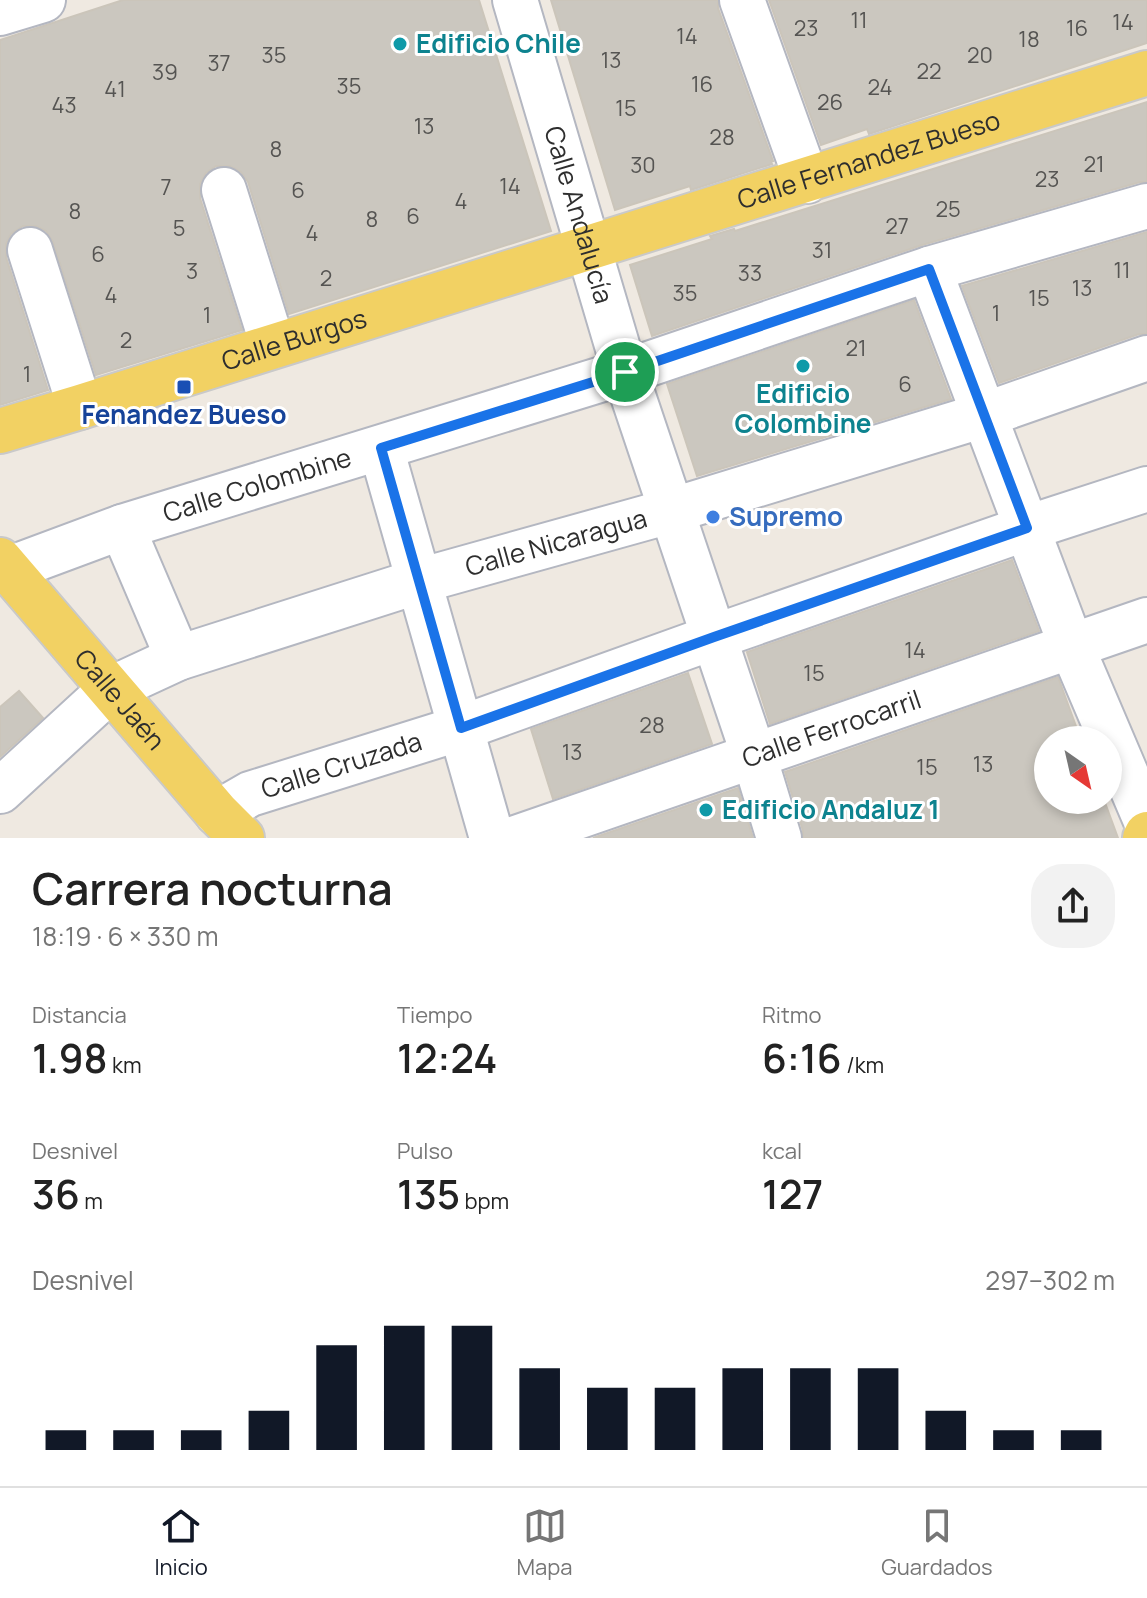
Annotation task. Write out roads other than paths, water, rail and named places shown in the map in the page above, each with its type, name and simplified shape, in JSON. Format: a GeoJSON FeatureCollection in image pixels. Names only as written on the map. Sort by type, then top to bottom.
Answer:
{"type":"FeatureCollection","features":[{"type":"Feature","properties":{"kind":"main road","name":"Calle Fernandez Bueso"},"geometry":{"type":"LineString","coordinates":[[589,247],[1147,73]]}},
{"type":"Feature","properties":{"kind":"main road","name":"Calle Burgos"},"geometry":{"type":"LineString","coordinates":[[0,431],[589,247]]}},
{"type":"Feature","properties":{"kind":"main road","name":"Calle Jaén"},"geometry":{"type":"LineString","coordinates":[[4,565],[230,825]]}},
{"type":"Feature","properties":{"kind":"street"},"geometry":{"type":"LineString","coordinates":[[0,13],[43,0]]}},
{"type":"Feature","properties":{"kind":"street","name":"Calle Andalucía"},"geometry":{"type":"LineString","coordinates":[[515,0],[625,372],[779,838]]}},
{"type":"Feature","properties":{"kind":"street"},"geometry":{"type":"LineString","coordinates":[[742,0],[807,181]]}},
{"type":"Feature","properties":{"kind":"street"},"geometry":{"type":"LineString","coordinates":[[224,190],[273,346]]}},
{"type":"Feature","properties":{"kind":"street","name":"Calle Colombine"},"geometry":{"type":"LineString","coordinates":[[4,565],[625,372],[929,269],[1147,206]]}},
{"type":"Feature","properties":{"kind":"street"},"geometry":{"type":"LineString","coordinates":[[30,250],[80,407]]}},
{"type":"Feature","properties":{"kind":"street"},"geometry":{"type":"LineString","coordinates":[[929,269],[1071,645],[1147,823]]}},
{"type":"Feature","properties":{"kind":"street","name":"Calle Nicaragua"},"geometry":{"type":"LineString","coordinates":[[0,791],[111,689],[178,658],[419,581],[670,511],[984,415],[1147,358]]}},
{"type":"Feature","properties":{"kind":"street"},"geometry":{"type":"LineString","coordinates":[[381,448],[492,838]]}},
{"type":"Feature","properties":{"kind":"street","name":"Calle Cruzada"},"geometry":{"type":"LineString","coordinates":[[230,825],[250,794],[461,728],[714,637],[1147,489]]}},
{"type":"Feature","properties":{"kind":"street"},"geometry":{"type":"LineString","coordinates":[[122,527],[178,658]]}},
{"type":"Feature","properties":{"kind":"street","name":"Calle Ferrocarril"},"geometry":{"type":"LineString","coordinates":[[516,838],[1147,620]]}},
{"type":"Feature","properties":{"kind":"place","name":"Edificio Chile"},"geometry":{"type":"Point","coordinates":[400,44]}},
{"type":"Feature","properties":{"kind":"place","name":"Edificio Colombine"},"geometry":{"type":"Point","coordinates":[803,366]}},
{"type":"Feature","properties":{"kind":"place","name":"Fenandez Bueso"},"geometry":{"type":"Point","coordinates":[184,387]}},
{"type":"Feature","properties":{"kind":"place","name":"Supremo"},"geometry":{"type":"Point","coordinates":[713,517]}},
{"type":"Feature","properties":{"kind":"place","name":"Edificio Andaluz 1"},"geometry":{"type":"Point","coordinates":[706,810]}}]}
